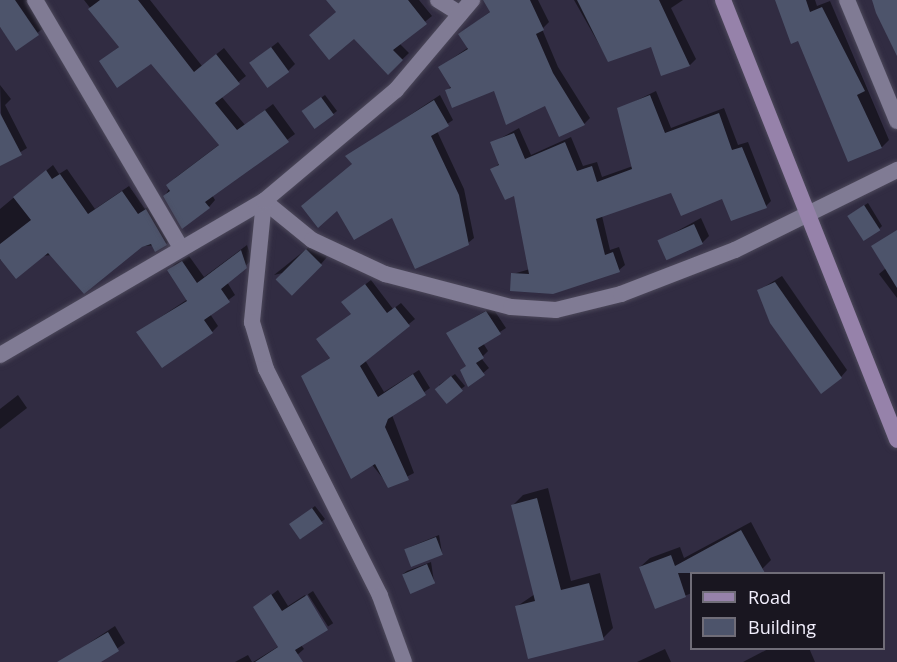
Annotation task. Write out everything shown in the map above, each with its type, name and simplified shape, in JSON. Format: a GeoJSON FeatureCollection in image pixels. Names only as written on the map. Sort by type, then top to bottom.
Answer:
{"type":"FeatureCollection","features":[{"type":"Feature","properties":{"kind":"main road"},"geometry":{"type":"LineString","coordinates":[[723,0],[805,214],[897,440]]}},
{"type":"Feature","properties":{"kind":"street"},"geometry":{"type":"LineString","coordinates":[[35,0],[181,248]]}},
{"type":"Feature","properties":{"kind":"street"},"geometry":{"type":"LineString","coordinates":[[438,0],[459,15]]}},
{"type":"Feature","properties":{"kind":"street"},"geometry":{"type":"LineString","coordinates":[[0,355],[264,201],[396,90],[472,0]]}},
{"type":"Feature","properties":{"kind":"street"},"geometry":{"type":"LineString","coordinates":[[847,0],[897,121]]}},
{"type":"Feature","properties":{"kind":"street"},"geometry":{"type":"LineString","coordinates":[[264,201],[312,240],[384,274],[511,307],[556,310],[621,294],[735,250],[897,170]]}},
{"type":"Feature","properties":{"kind":"street"},"geometry":{"type":"LineString","coordinates":[[264,201],[252,322],[266,369],[375,585],[404,662]]}},
{"type":"Feature","properties":{"kind":"building"},"geometry":{"type":"Polygon","coordinates":[[[0,0],[15,0],[39,35],[16,51],[0,27],[0,0]]]}},
{"type":"Feature","properties":{"kind":"building"},"geometry":{"type":"Polygon","coordinates":[[[100,0],[138,0],[194,72],[216,54],[240,84],[215,103],[237,130],[265,110],[289,142],[205,202],[210,208],[182,229],[163,196],[170,191],[166,185],[219,145],[151,64],[117,88],[99,61],[119,47],[88,9],[100,0]]]}},
{"type":"Feature","properties":{"kind":"building"},"geometry":{"type":"Polygon","coordinates":[[[326,0],[408,0],[427,24],[393,50],[403,60],[388,75],[354,39],[329,60],[309,35],[336,12],[326,0]]]}},
{"type":"Feature","properties":{"kind":"building"},"geometry":{"type":"Polygon","coordinates":[[[483,0],[530,0],[544,30],[536,34],[553,73],[585,125],[559,137],[545,106],[506,125],[494,91],[452,108],[445,90],[451,88],[438,67],[468,49],[458,34],[490,12],[483,0]]]}},
{"type":"Feature","properties":{"kind":"building"},"geometry":{"type":"Polygon","coordinates":[[[577,0],[659,0],[690,66],[661,76],[651,47],[608,62],[577,0]]]}},
{"type":"Feature","properties":{"kind":"building"},"geometry":{"type":"Polygon","coordinates":[[[775,0],[806,0],[810,12],[822,7],[865,91],[857,95],[882,148],[848,162],[798,41],[791,44],[775,0]]]}},
{"type":"Feature","properties":{"kind":"building"},"geometry":{"type":"Polygon","coordinates":[[[872,0],[897,0],[897,56],[876,13],[872,0]]]}},
{"type":"Feature","properties":{"kind":"building"},"geometry":{"type":"Polygon","coordinates":[[[271,47],[289,72],[267,88],[249,63],[271,47]]]}},
{"type":"Feature","properties":{"kind":"building"},"geometry":{"type":"Polygon","coordinates":[[[650,95],[665,133],[719,113],[732,150],[742,147],[767,208],[731,221],[722,199],[681,216],[671,193],[596,219],[605,255],[613,252],[620,272],[553,294],[510,291],[511,273],[529,274],[514,196],[505,200],[490,169],[499,165],[490,142],[514,133],[525,159],[565,142],[577,171],[592,166],[597,182],[632,169],[617,108],[650,95]]]}},
{"type":"Feature","properties":{"kind":"building"},"geometry":{"type":"Polygon","coordinates":[[[321,97],[334,115],[315,129],[302,111],[321,97]]]}},
{"type":"Feature","properties":{"kind":"building"},"geometry":{"type":"Polygon","coordinates":[[[434,100],[449,126],[431,136],[459,195],[469,245],[415,269],[392,218],[354,240],[337,211],[318,228],[301,206],[352,164],[345,156],[434,100]]]}},
{"type":"Feature","properties":{"kind":"building"},"geometry":{"type":"Polygon","coordinates":[[[0,113],[22,155],[0,166],[0,113]]]}},
{"type":"Feature","properties":{"kind":"building"},"geometry":{"type":"Polygon","coordinates":[[[46,170],[52,179],[60,174],[88,214],[122,191],[138,214],[146,209],[167,245],[155,252],[151,244],[142,247],[84,294],[48,253],[16,279],[0,259],[0,244],[31,220],[13,197],[46,170]]]}},
{"type":"Feature","properties":{"kind":"building"},"geometry":{"type":"Polygon","coordinates":[[[864,205],[880,230],[864,241],[847,216],[864,205]]]}},
{"type":"Feature","properties":{"kind":"building"},"geometry":{"type":"Polygon","coordinates":[[[694,224],[703,244],[666,260],[657,240],[694,224]]]}},
{"type":"Feature","properties":{"kind":"building"},"geometry":{"type":"Polygon","coordinates":[[[897,230],[897,288],[871,246],[897,230]]]}},
{"type":"Feature","properties":{"kind":"building"},"geometry":{"type":"Polygon","coordinates":[[[306,249],[322,265],[292,296],[276,279],[306,249]]]}},
{"type":"Feature","properties":{"kind":"building"},"geometry":{"type":"Polygon","coordinates":[[[241,250],[247,268],[221,289],[230,302],[204,320],[213,333],[162,368],[136,332],[187,301],[167,270],[182,261],[197,283],[241,250]]]}},
{"type":"Feature","properties":{"kind":"building"},"geometry":{"type":"Polygon","coordinates":[[[775,282],[842,378],[821,394],[770,323],[757,290],[775,282]]]}},
{"type":"Feature","properties":{"kind":"building"},"geometry":{"type":"Polygon","coordinates":[[[365,284],[387,313],[395,307],[410,326],[360,366],[378,397],[413,374],[426,395],[388,419],[385,427],[409,480],[388,488],[375,464],[351,479],[301,376],[330,358],[316,339],[351,314],[341,302],[365,284]]]}},
{"type":"Feature","properties":{"kind":"building"},"geometry":{"type":"Polygon","coordinates":[[[486,311],[501,334],[478,348],[484,358],[476,363],[485,375],[468,387],[460,370],[466,366],[446,333],[486,311]]]}},
{"type":"Feature","properties":{"kind":"building"},"geometry":{"type":"Polygon","coordinates":[[[451,376],[463,391],[447,404],[435,389],[451,376]]]}},
{"type":"Feature","properties":{"kind":"building"},"geometry":{"type":"Polygon","coordinates":[[[537,498],[561,590],[589,583],[604,640],[528,659],[515,606],[535,601],[511,505],[537,498]]]}},
{"type":"Feature","properties":{"kind":"building"},"geometry":{"type":"Polygon","coordinates":[[[312,508],[323,524],[300,540],[289,524],[312,508]]]}},
{"type":"Feature","properties":{"kind":"building"},"geometry":{"type":"Polygon","coordinates":[[[741,530],[764,572],[678,573],[686,597],[655,609],[639,567],[671,555],[675,566],[741,530]]]}},
{"type":"Feature","properties":{"kind":"building"},"geometry":{"type":"Polygon","coordinates":[[[436,537],[443,555],[411,567],[404,549],[436,537]]]}},
{"type":"Feature","properties":{"kind":"building"},"geometry":{"type":"Polygon","coordinates":[[[427,564],[435,583],[410,594],[402,575],[427,564]]]}},
{"type":"Feature","properties":{"kind":"building"},"geometry":{"type":"Polygon","coordinates":[[[271,594],[282,611],[307,595],[328,630],[295,650],[303,662],[255,662],[278,647],[253,607],[271,594]]]}},
{"type":"Feature","properties":{"kind":"building"},"geometry":{"type":"Polygon","coordinates":[[[108,632],[119,651],[101,662],[57,662],[108,632]]]}}]}
